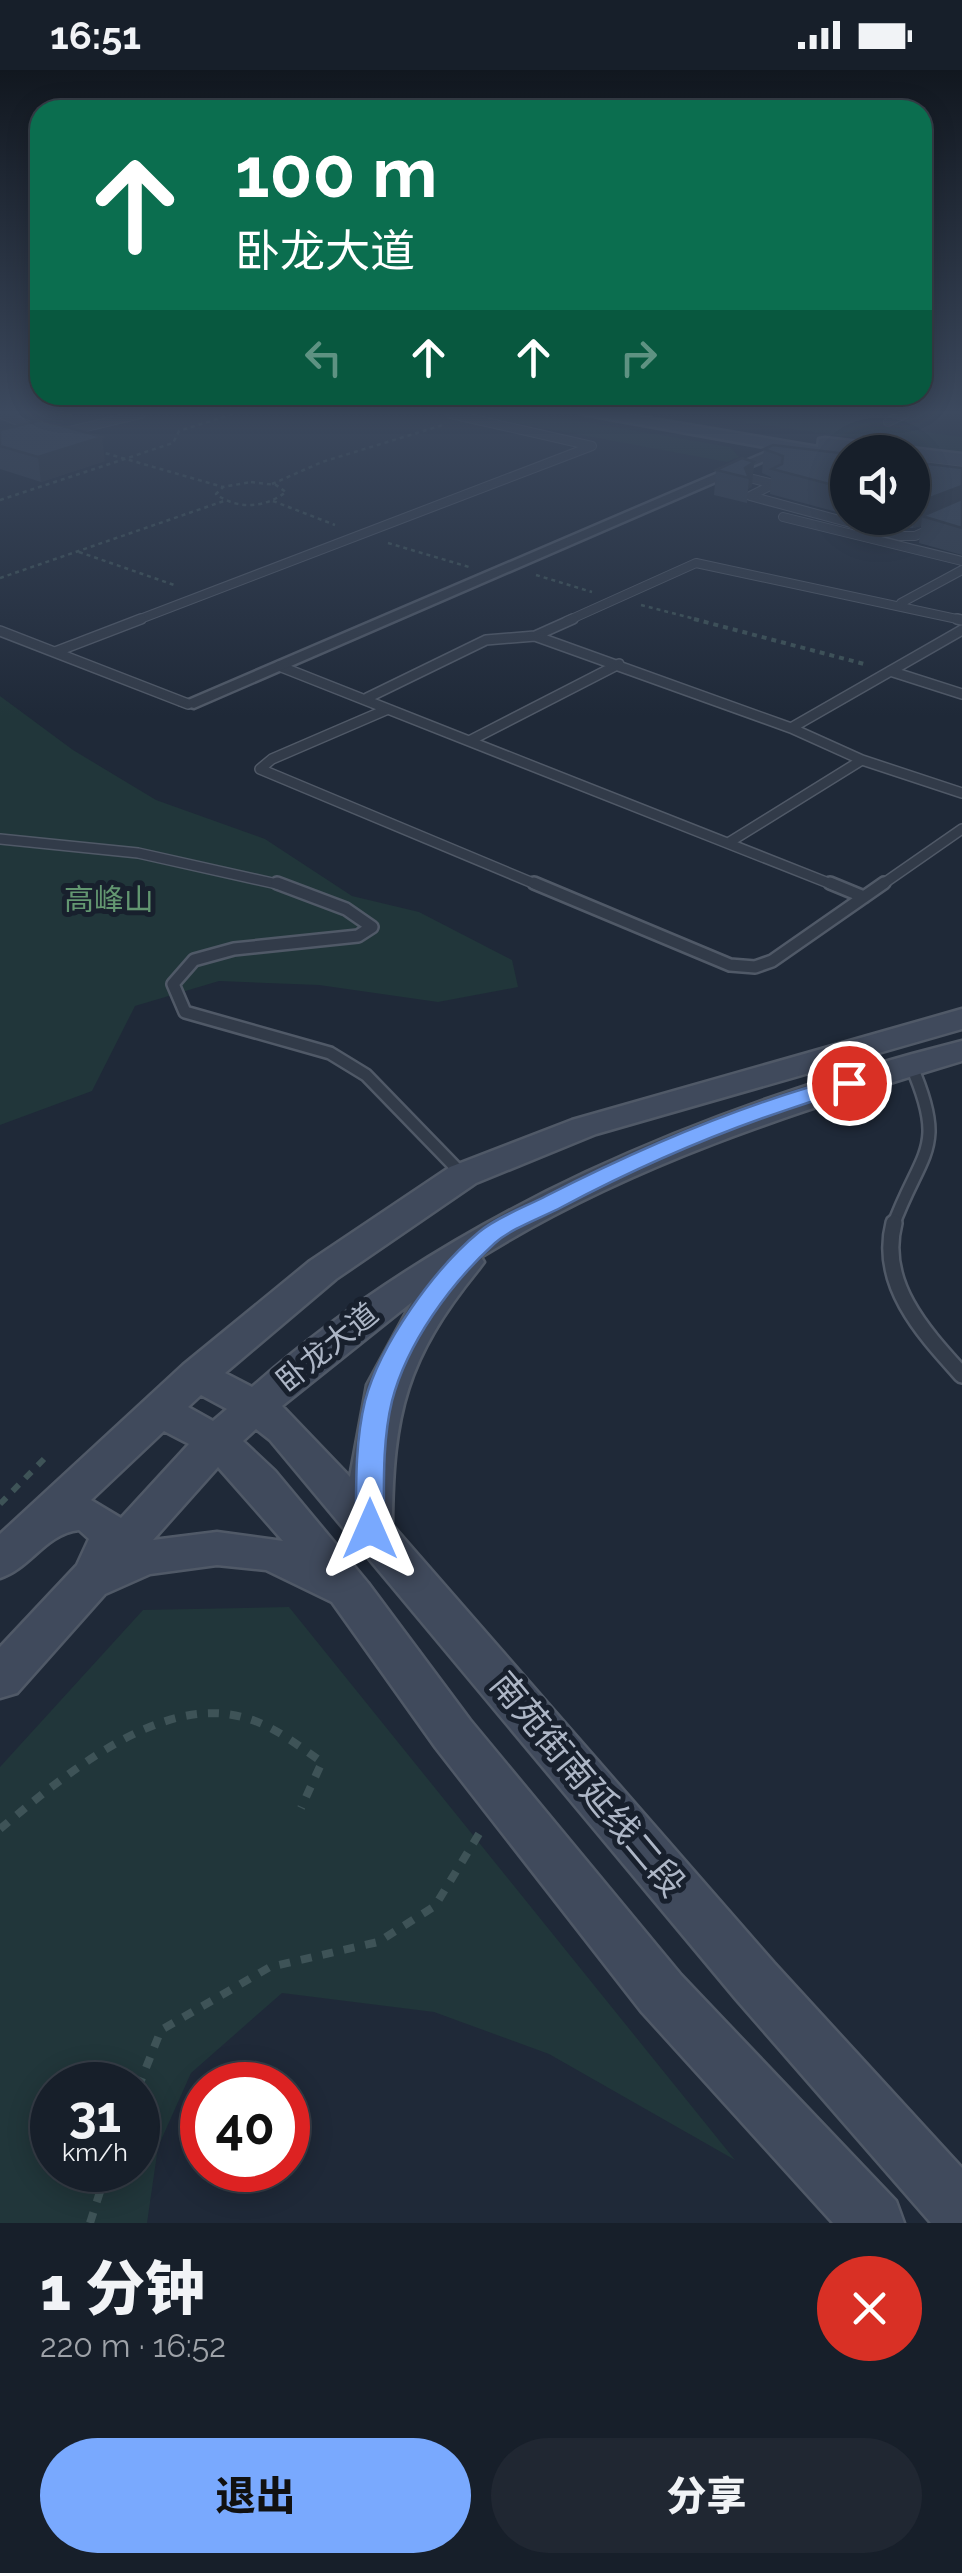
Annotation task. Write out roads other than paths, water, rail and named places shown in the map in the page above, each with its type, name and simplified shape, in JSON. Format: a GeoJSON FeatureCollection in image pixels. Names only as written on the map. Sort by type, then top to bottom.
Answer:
{"type":"FeatureCollection","features":[{"type":"Feature","properties":{"kind":"main road","name":"卧龙大道"},"geometry":{"type":"LineString","coordinates":[[8,1553],[198,1376],[354,1248],[463,1175],[584,1127],[962,1019]]}},
{"type":"Feature","properties":{"kind":"main road","name":"卧龙大道"},"geometry":{"type":"LineString","coordinates":[[0,1679],[217,1441],[254,1406],[404,1287],[488,1236],[629,1162],[788,1101],[962,1051]]}},
{"type":"Feature","properties":{"kind":"main road"},"geometry":{"type":"LineString","coordinates":[[370,1529],[370,1458],[379,1399],[401,1347],[428,1303],[488,1236]]}},
{"type":"Feature","properties":{"kind":"main road"},"geometry":{"type":"LineString","coordinates":[[354,1248],[337,1282],[353,1294],[404,1287]]}},
{"type":"Feature","properties":{"kind":"main road","name":"南苑街南延线二段"},"geometry":{"type":"LineString","coordinates":[[198,1376],[254,1406],[285,1430],[755,1981],[962,2213]]}},
{"type":"Feature","properties":{"kind":"main road"},"geometry":{"type":"LineString","coordinates":[[159,1410],[217,1441],[260,1482],[661,1993],[874,2223]]}},
{"type":"Feature","properties":{"kind":"main road"},"geometry":{"type":"LineString","coordinates":[[8,1553],[66,1514],[85,1513],[103,1522],[111,1539],[87,1583]]}},
{"type":"Feature","properties":{"kind":"main road"},"geometry":{"type":"LineString","coordinates":[[87,1583],[124,1564],[239,1549],[288,1559],[352,1595]]}},
{"type":"Feature","properties":{"kind":"street"},"geometry":{"type":"LineString","coordinates":[[188,704],[633,514]]}},
{"type":"Feature","properties":{"kind":"lane"},"geometry":{"type":"LineString","coordinates":[[55,652],[412,514]]}},
{"type":"Feature","properties":{"kind":"lane"},"geometry":{"type":"LineString","coordinates":[[815,514],[899,536],[915,536],[962,515]]}},
{"type":"Feature","properties":{"kind":"lane"},"geometry":{"type":"LineString","coordinates":[[784,517],[962,561]]}},
{"type":"Feature","properties":{"kind":"lane"},"geometry":{"type":"LineString","coordinates":[[368,698],[486,640],[536,636],[696,563],[962,620]]}},
{"type":"Feature","properties":{"kind":"lane"},"geometry":{"type":"LineString","coordinates":[[900,604],[962,570]]}},
{"type":"Feature","properties":{"kind":"lane"},"geometry":{"type":"LineString","coordinates":[[791,728],[962,630]]}},
{"type":"Feature","properties":{"kind":"lane"},"geometry":{"type":"LineString","coordinates":[[0,631],[188,704]]}},
{"type":"Feature","properties":{"kind":"lane"},"geometry":{"type":"LineString","coordinates":[[536,636],[791,728],[862,760],[962,792]]}},
{"type":"Feature","properties":{"kind":"lane"},"geometry":{"type":"LineString","coordinates":[[471,740],[619,664]]}},
{"type":"Feature","properties":{"kind":"lane"},"geometry":{"type":"LineString","coordinates":[[279,666],[368,698],[864,898]]}},
{"type":"Feature","properties":{"kind":"lane"},"geometry":{"type":"LineString","coordinates":[[890,671],[962,694]]}},
{"type":"Feature","properties":{"kind":"lane"},"geometry":{"type":"LineString","coordinates":[[388,709],[272,759],[260,769],[730,965],[756,967],[772,961],[962,829]]}},
{"type":"Feature","properties":{"kind":"lane"},"geometry":{"type":"LineString","coordinates":[[728,843],[862,760]]}},
{"type":"Feature","properties":{"kind":"lane"},"geometry":{"type":"LineString","coordinates":[[0,839],[111,850],[246,877],[304,889],[360,913],[372,927],[358,936],[234,949],[194,960],[173,984],[185,1012],[330,1053],[366,1075],[463,1175]]}},
{"type":"Feature","properties":{"kind":"lane"},"geometry":{"type":"LineString","coordinates":[[910,1065],[930,1114],[927,1164],[892,1226],[891,1266],[914,1323],[962,1375]]}},
{"type":"Feature","properties":{"kind":"park label","name":"高峰山"},"geometry":{"type":"Point","coordinates":[109,899]}}]}
